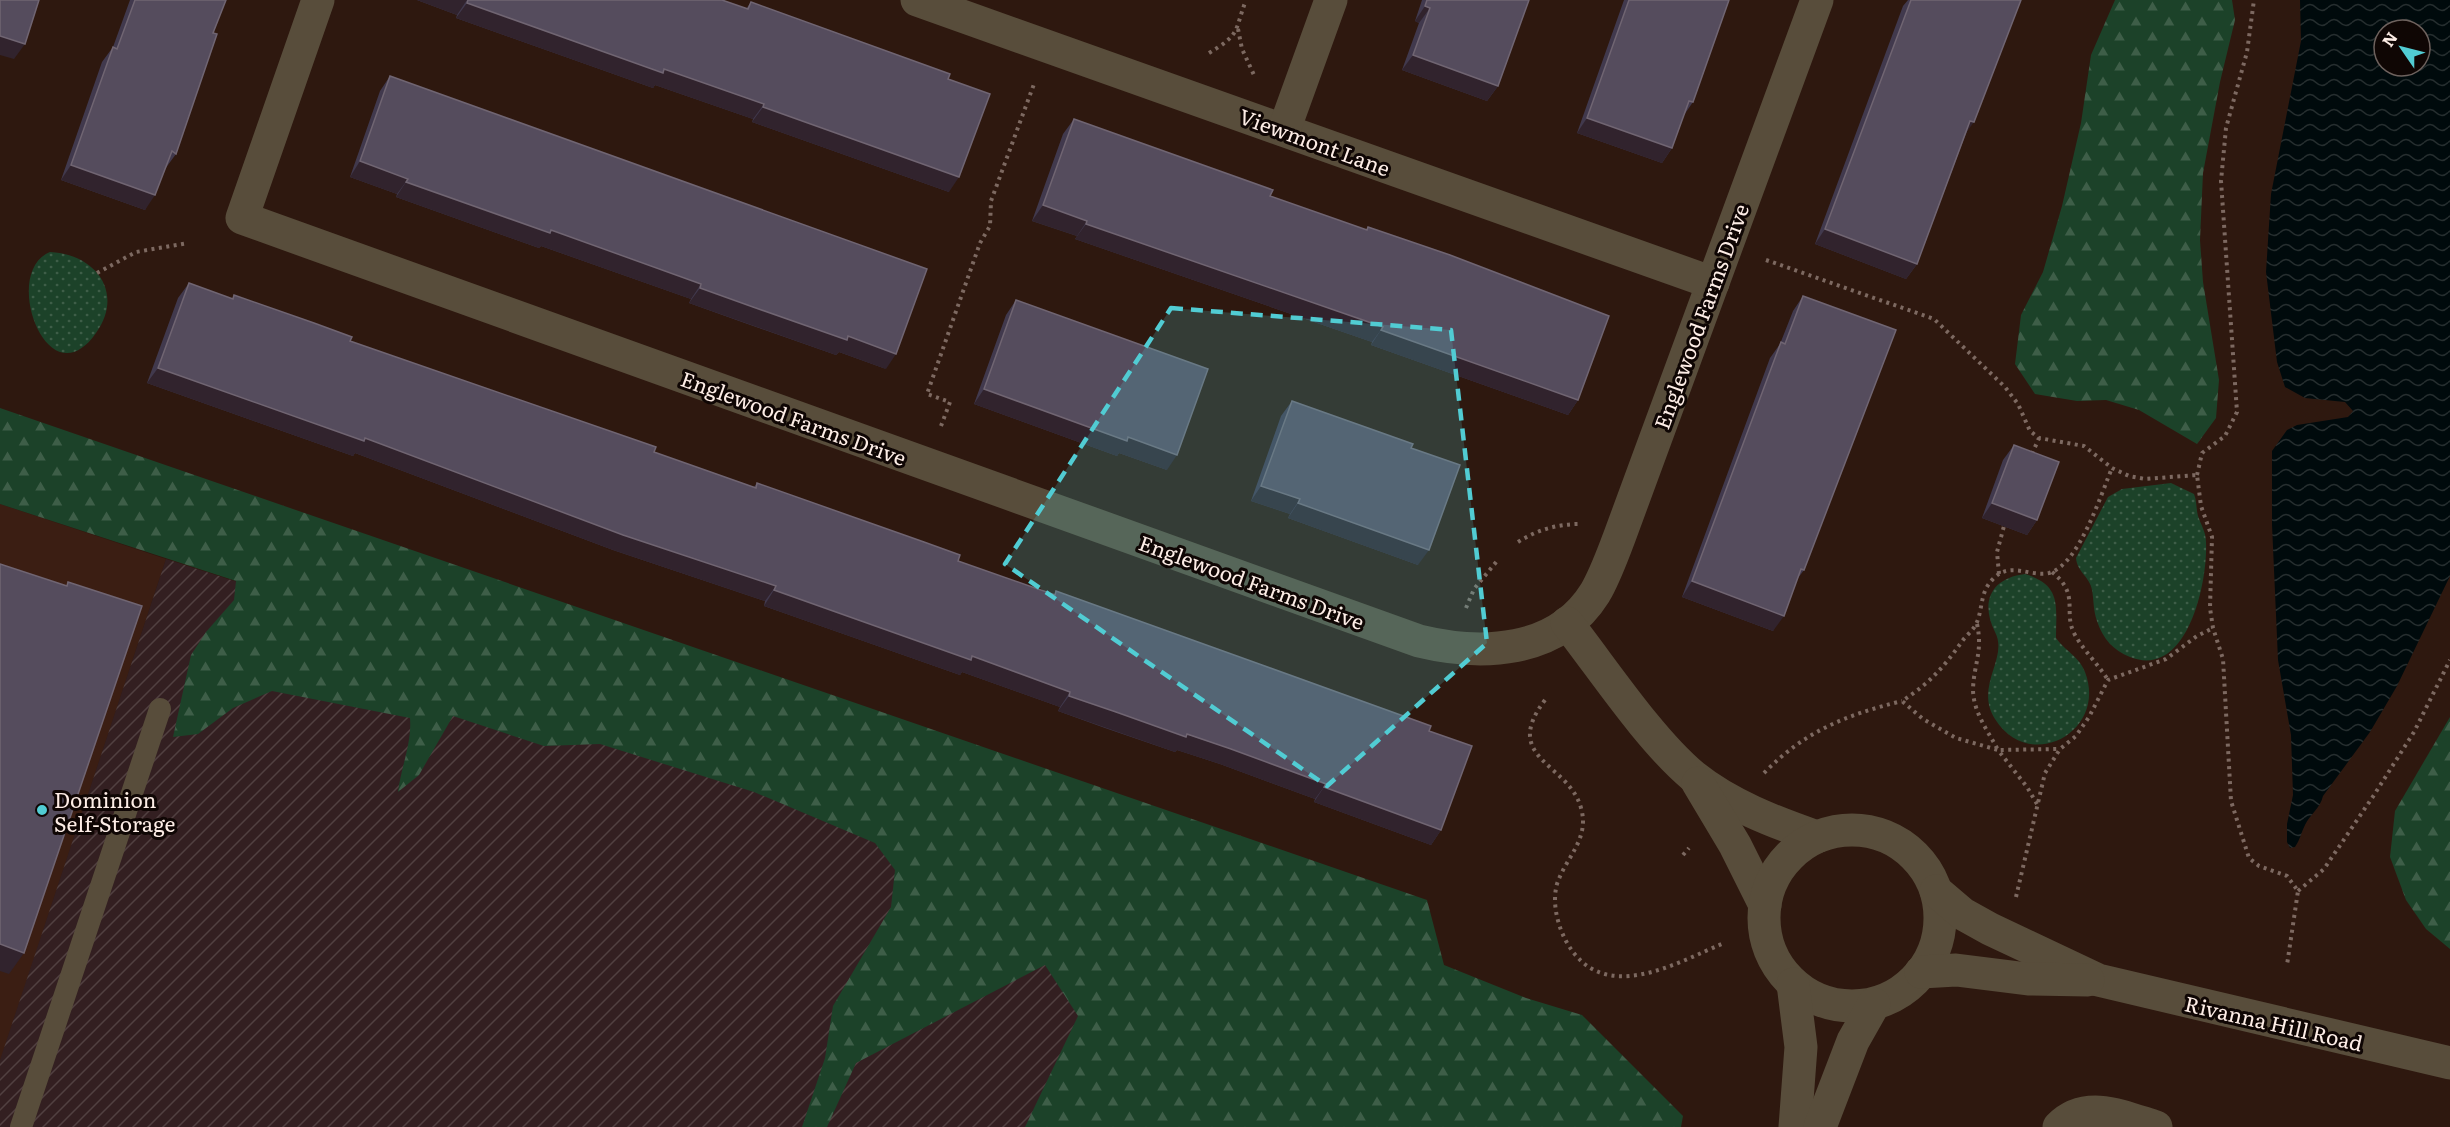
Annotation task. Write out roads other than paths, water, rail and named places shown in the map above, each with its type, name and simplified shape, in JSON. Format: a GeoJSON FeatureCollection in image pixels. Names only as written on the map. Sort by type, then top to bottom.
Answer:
{"type":"FeatureCollection","features":[{"type":"Feature","properties":{"kind":"street","name":"Englewood Farms Drive"},"geometry":{"type":"LineString","coordinates":[[318,0],[242,218],[1419,641],[1462,650],[1515,646],[1540,639],[1566,623],[1595,594],[1607,568],[1817,0]]}},
{"type":"Feature","properties":{"kind":"street","name":"Viewmont Lane"},"geometry":{"type":"LineString","coordinates":[[917,0],[1713,283]]}},
{"type":"Feature","properties":{"kind":"street"},"geometry":{"type":"LineString","coordinates":[[1284,130],[1331,0]]}},
{"type":"Feature","properties":{"kind":"street"},"geometry":{"type":"LineString","coordinates":[[1566,623],[1666,748],[1694,776],[1755,813],[1817,837]]}},
{"type":"Feature","properties":{"kind":"street"},"geometry":{"type":"LineString","coordinates":[[1694,776],[1735,845],[1765,904]]}},
{"type":"Feature","properties":{"kind":"street"},"geometry":{"type":"LineString","coordinates":[[1845,830],[1874,832],[1901,844],[1922,864],[1936,891],[1940,919],[1935,947],[1921,972],[1900,992],[1874,1004],[1845,1006],[1817,1000],[1793,984],[1775,961],[1765,933],[1765,904],[1771,883],[1782,864],[1798,848],[1817,837],[1845,830]]}},
{"type":"Feature","properties":{"kind":"street","name":"Rivanna Hill Road"},"geometry":{"type":"LineString","coordinates":[[1936,891],[1963,914],[1990,929],[2098,980],[2450,1063]]}},
{"type":"Feature","properties":{"kind":"street","name":"Rivanna Hill Road"},"geometry":{"type":"LineString","coordinates":[[1921,972],[1956,970],[2028,979],[2098,980]]}},
{"type":"Feature","properties":{"kind":"street"},"geometry":{"type":"LineString","coordinates":[[1793,984],[1801,1047],[1795,1127]]}},
{"type":"Feature","properties":{"kind":"street"},"geometry":{"type":"LineString","coordinates":[[1820,1127],[1853,1041],[1874,1004]]}},
{"type":"Feature","properties":{"kind":"street"},"geometry":{"type":"LineString","coordinates":[[2059,1127],[2065,1121],[2089,1110],[2117,1115],[2156,1127]]}},
{"type":"Feature","properties":{"kind":"lane"},"geometry":{"type":"LineString","coordinates":[[21,1127],[160,709]]}},
{"type":"Feature","properties":{"kind":"water"},"geometry":{"type":"Polygon","coordinates":[[[2300,0],[2450,0],[2450,576],[2397,686],[2370,732],[2323,796],[2307,821],[2295,847],[2290,848],[2287,842],[2287,824],[2293,795],[2291,735],[2278,660],[2272,525],[2272,451],[2287,430],[2297,425],[2348,417],[2353,411],[2345,402],[2305,398],[2285,387],[2277,362],[2266,272],[2271,194],[2301,41],[2300,0]]]}},
{"type":"Feature","properties":{"kind":"place","name":"Dominion Self-Storage"},"geometry":{"type":"Point","coordinates":[42,810]}}]}
